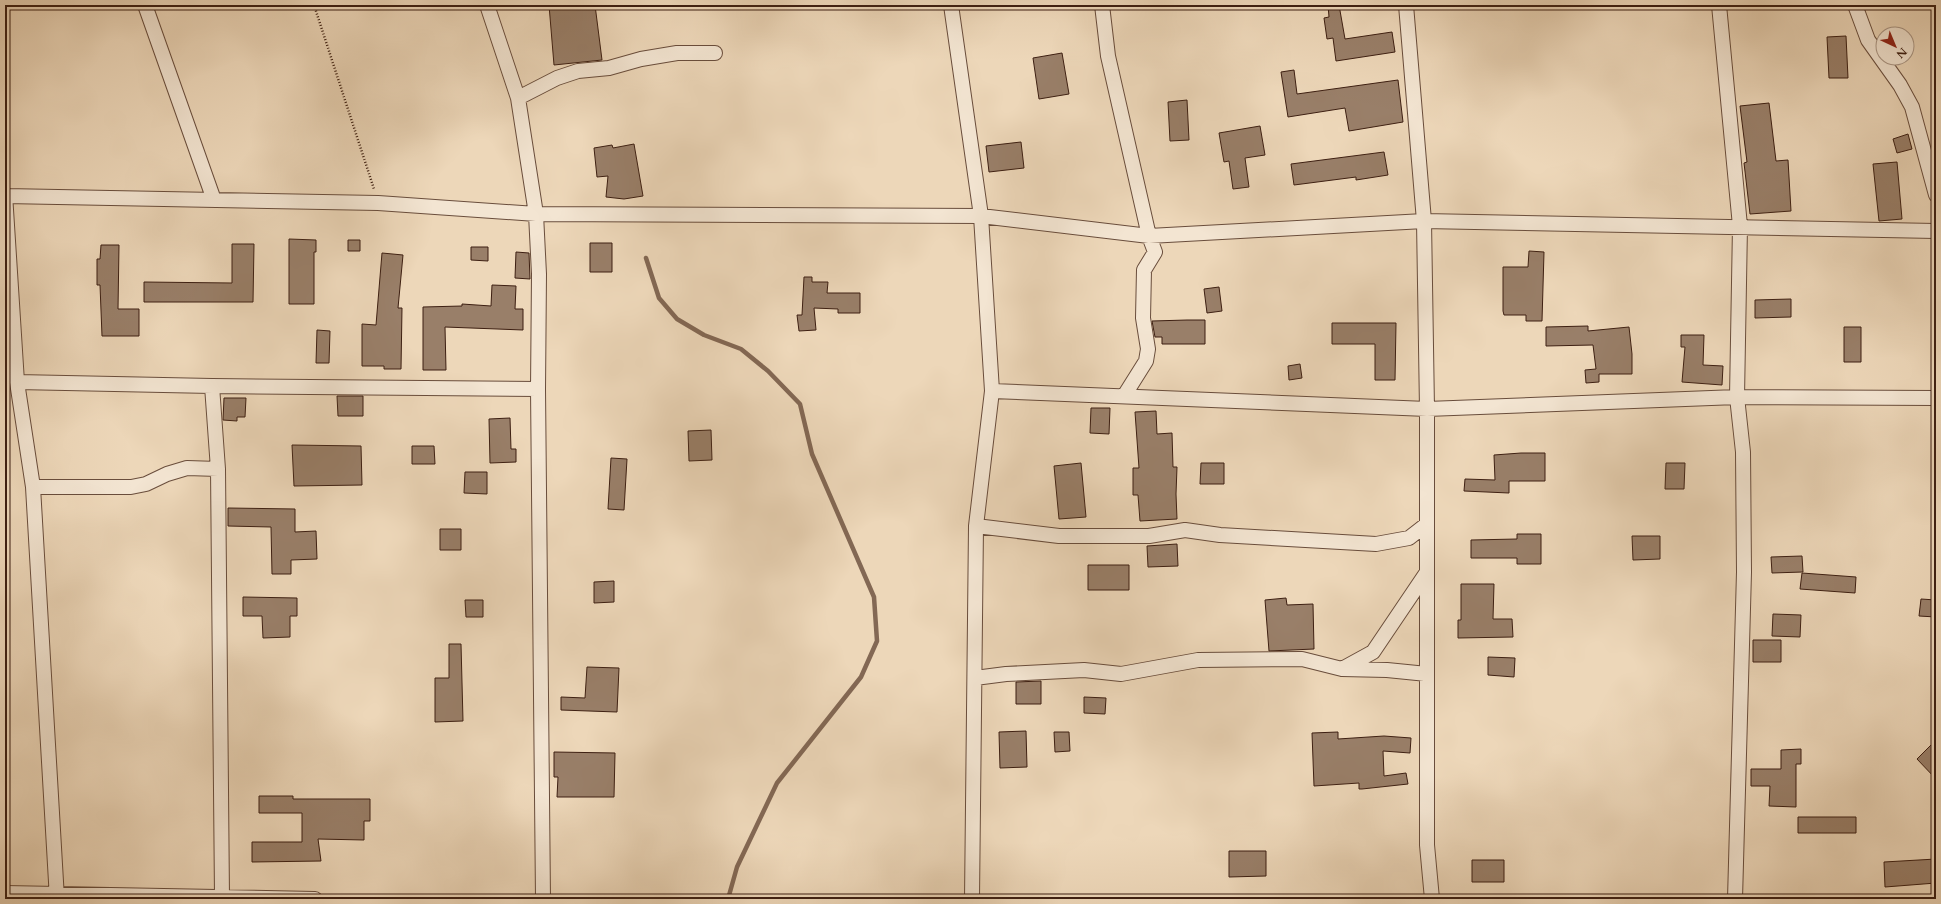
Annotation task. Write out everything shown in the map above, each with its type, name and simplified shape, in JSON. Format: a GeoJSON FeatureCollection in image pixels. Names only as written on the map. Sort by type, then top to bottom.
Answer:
{"type":"FeatureCollection","features":[{"type":"Feature","properties":{"kind":"street"},"geometry":{"type":"LineString","coordinates":[[145,5],[214,200]]}},
{"type":"Feature","properties":{"kind":"street"},"geometry":{"type":"LineString","coordinates":[[487,5],[518,98],[536,214],[539,274],[538,389],[543,899]]}},
{"type":"Feature","properties":{"kind":"street"},"geometry":{"type":"LineString","coordinates":[[951,5],[981,216],[992,391],[976,526],[972,899]]}},
{"type":"Feature","properties":{"kind":"street"},"geometry":{"type":"LineString","coordinates":[[1102,5],[1108,56],[1149,236],[1155,252],[1144,270],[1143,318],[1148,349],[1146,361],[1124,396]]}},
{"type":"Feature","properties":{"kind":"street"},"geometry":{"type":"LineString","coordinates":[[1406,5],[1424,221],[1427,408],[1427,845],[1432,899]]}},
{"type":"Feature","properties":{"kind":"street"},"geometry":{"type":"LineString","coordinates":[[1719,5],[1740,226],[1737,397],[1743,452],[1744,572],[1735,899]]}},
{"type":"Feature","properties":{"kind":"street"},"geometry":{"type":"LineString","coordinates":[[1855,5],[1868,40],[1900,85],[1912,107],[1936,194]]}},
{"type":"Feature","properties":{"kind":"street"},"geometry":{"type":"LineString","coordinates":[[518,98],[557,78],[578,71],[609,68],[641,59],[677,53],[715,52]]}},
{"type":"Feature","properties":{"kind":"street"},"geometry":{"type":"LineString","coordinates":[[57,896],[33,487],[17,382],[5,195],[378,202],[536,214],[981,216],[1149,236],[1424,221],[1936,231]]}},
{"type":"Feature","properties":{"kind":"street"},"geometry":{"type":"LineString","coordinates":[[17,382],[212,386],[538,389]]}},
{"type":"Feature","properties":{"kind":"street"},"geometry":{"type":"LineString","coordinates":[[212,386],[218,469],[222,897]]}},
{"type":"Feature","properties":{"kind":"street"},"geometry":{"type":"LineString","coordinates":[[992,391],[1427,408],[1737,397],[1936,398]]}},
{"type":"Feature","properties":{"kind":"street"},"geometry":{"type":"LineString","coordinates":[[33,487],[130,487],[146,484],[167,474],[186,468],[218,469]]}},
{"type":"Feature","properties":{"kind":"street"},"geometry":{"type":"LineString","coordinates":[[976,526],[1059,536],[1148,536],[1185,530],[1220,535],[1376,544],[1409,538],[1427,524]]}},
{"type":"Feature","properties":{"kind":"street"},"geometry":{"type":"LineString","coordinates":[[1342,669],[1372,652],[1427,572]]}},
{"type":"Feature","properties":{"kind":"street"},"geometry":{"type":"LineString","coordinates":[[975,678],[1006,674],[1084,670],[1121,674],[1198,660],[1302,659],[1342,669],[1387,670],[1427,674]]}},
{"type":"Feature","properties":{"kind":"street"},"geometry":{"type":"LineString","coordinates":[[5,893],[57,896],[315,899]]}},
{"type":"Feature","properties":{"kind":"path"},"geometry":{"type":"LineString","coordinates":[[314,5],[378,202]]}},
{"type":"Feature","properties":{"kind":"building"},"geometry":{"type":"Polygon","coordinates":[[[549,5],[595,5],[602,60],[554,65],[549,5]]]}},
{"type":"Feature","properties":{"kind":"building"},"geometry":{"type":"Polygon","coordinates":[[[1328,5],[1339,5],[1345,39],[1392,32],[1395,52],[1336,61],[1333,38],[1327,39],[1324,18],[1329,17],[1328,5]]]}},
{"type":"Feature","properties":{"kind":"building"},"geometry":{"type":"Polygon","coordinates":[[[1846,36],[1848,78],[1829,78],[1827,37],[1846,36]]]}},
{"type":"Feature","properties":{"kind":"building"},"geometry":{"type":"Polygon","coordinates":[[[1062,53],[1069,94],[1039,99],[1033,58],[1062,53]]]}},
{"type":"Feature","properties":{"kind":"building"},"geometry":{"type":"Polygon","coordinates":[[[1294,70],[1297,94],[1398,80],[1403,122],[1349,131],[1345,108],[1288,117],[1281,72],[1294,70]]]}},
{"type":"Feature","properties":{"kind":"building"},"geometry":{"type":"Polygon","coordinates":[[[1187,100],[1189,140],[1170,141],[1168,102],[1187,100]]]}},
{"type":"Feature","properties":{"kind":"building"},"geometry":{"type":"Polygon","coordinates":[[[1769,103],[1776,161],[1788,160],[1791,211],[1750,214],[1744,163],[1747,162],[1740,106],[1769,103]]]}},
{"type":"Feature","properties":{"kind":"building"},"geometry":{"type":"Polygon","coordinates":[[[1260,126],[1265,155],[1245,158],[1249,187],[1233,189],[1229,161],[1224,162],[1219,133],[1260,126]]]}},
{"type":"Feature","properties":{"kind":"building"},"geometry":{"type":"Polygon","coordinates":[[[1908,134],[1912,149],[1897,153],[1893,139],[1908,134]]]}},
{"type":"Feature","properties":{"kind":"building"},"geometry":{"type":"Polygon","coordinates":[[[1021,142],[1024,168],[989,172],[986,146],[1021,142]]]}},
{"type":"Feature","properties":{"kind":"building"},"geometry":{"type":"Polygon","coordinates":[[[634,144],[643,196],[624,199],[606,197],[608,176],[597,177],[594,148],[612,145],[613,148],[634,144]]]}},
{"type":"Feature","properties":{"kind":"building"},"geometry":{"type":"Polygon","coordinates":[[[1384,152],[1388,175],[1356,180],[1356,177],[1294,185],[1291,164],[1384,152]]]}},
{"type":"Feature","properties":{"kind":"building"},"geometry":{"type":"Polygon","coordinates":[[[1897,162],[1902,219],[1879,221],[1873,164],[1897,162]]]}},
{"type":"Feature","properties":{"kind":"building"},"geometry":{"type":"Polygon","coordinates":[[[289,239],[316,240],[316,252],[314,252],[314,304],[289,304],[289,239]]]}},
{"type":"Feature","properties":{"kind":"building"},"geometry":{"type":"Polygon","coordinates":[[[348,240],[360,240],[360,251],[348,251],[348,240]]]}},
{"type":"Feature","properties":{"kind":"building"},"geometry":{"type":"Polygon","coordinates":[[[590,243],[612,243],[612,272],[590,272],[590,243]]]}},
{"type":"Feature","properties":{"kind":"building"},"geometry":{"type":"Polygon","coordinates":[[[232,244],[254,244],[253,302],[144,302],[144,282],[232,283],[232,244]]]}},
{"type":"Feature","properties":{"kind":"building"},"geometry":{"type":"Polygon","coordinates":[[[101,245],[119,245],[118,309],[139,309],[139,336],[102,336],[100,285],[97,285],[97,259],[100,259],[101,245]]]}},
{"type":"Feature","properties":{"kind":"building"},"geometry":{"type":"Polygon","coordinates":[[[471,247],[488,247],[488,261],[471,260],[471,247]]]}},
{"type":"Feature","properties":{"kind":"building"},"geometry":{"type":"Polygon","coordinates":[[[1529,251],[1544,252],[1542,321],[1526,321],[1526,315],[1504,315],[1503,311],[1503,267],[1528,267],[1529,251]]]}},
{"type":"Feature","properties":{"kind":"building"},"geometry":{"type":"Polygon","coordinates":[[[516,252],[529,253],[530,279],[515,278],[516,252]]]}},
{"type":"Feature","properties":{"kind":"building"},"geometry":{"type":"Polygon","coordinates":[[[382,253],[403,255],[398,308],[402,308],[401,369],[384,369],[384,366],[362,366],[362,324],[376,325],[382,253]]]}},
{"type":"Feature","properties":{"kind":"building"},"geometry":{"type":"Polygon","coordinates":[[[804,277],[812,277],[812,282],[828,282],[827,293],[860,293],[860,313],[838,313],[838,309],[814,308],[816,330],[799,331],[797,315],[802,315],[804,277]]]}},
{"type":"Feature","properties":{"kind":"building"},"geometry":{"type":"Polygon","coordinates":[[[492,285],[516,286],[515,309],[523,309],[523,330],[445,327],[446,370],[423,370],[423,307],[462,306],[462,304],[491,306],[492,285]]]}},
{"type":"Feature","properties":{"kind":"building"},"geometry":{"type":"Polygon","coordinates":[[[1219,287],[1222,311],[1207,313],[1204,289],[1219,287]]]}},
{"type":"Feature","properties":{"kind":"building"},"geometry":{"type":"Polygon","coordinates":[[[1791,299],[1791,317],[1755,318],[1755,300],[1791,299]]]}},
{"type":"Feature","properties":{"kind":"building"},"geometry":{"type":"Polygon","coordinates":[[[1205,320],[1205,344],[1162,344],[1162,337],[1155,337],[1152,321],[1205,320]]]}},
{"type":"Feature","properties":{"kind":"building"},"geometry":{"type":"Polygon","coordinates":[[[1332,323],[1396,323],[1395,380],[1375,380],[1375,344],[1332,344],[1332,323]]]}},
{"type":"Feature","properties":{"kind":"building"},"geometry":{"type":"Polygon","coordinates":[[[1588,326],[1588,331],[1629,327],[1632,354],[1632,374],[1599,374],[1599,382],[1586,383],[1585,370],[1596,369],[1593,345],[1546,346],[1546,327],[1588,326]]]}},
{"type":"Feature","properties":{"kind":"building"},"geometry":{"type":"Polygon","coordinates":[[[1844,327],[1861,327],[1861,362],[1844,362],[1844,327]]]}},
{"type":"Feature","properties":{"kind":"building"},"geometry":{"type":"Polygon","coordinates":[[[317,330],[330,331],[329,363],[316,363],[317,330]]]}},
{"type":"Feature","properties":{"kind":"building"},"geometry":{"type":"Polygon","coordinates":[[[1681,335],[1704,335],[1703,365],[1723,366],[1722,385],[1682,382],[1685,347],[1681,347],[1681,335]]]}},
{"type":"Feature","properties":{"kind":"building"},"geometry":{"type":"Polygon","coordinates":[[[1300,364],[1302,378],[1289,380],[1288,366],[1300,364]]]}},
{"type":"Feature","properties":{"kind":"building"},"geometry":{"type":"Polygon","coordinates":[[[337,396],[363,396],[363,416],[338,416],[337,396]]]}},
{"type":"Feature","properties":{"kind":"building"},"geometry":{"type":"Polygon","coordinates":[[[224,398],[246,398],[245,417],[237,417],[237,421],[223,420],[224,398]]]}},
{"type":"Feature","properties":{"kind":"building"},"geometry":{"type":"Polygon","coordinates":[[[1091,408],[1110,408],[1109,434],[1090,433],[1091,408]]]}},
{"type":"Feature","properties":{"kind":"building"},"geometry":{"type":"Polygon","coordinates":[[[1156,411],[1157,434],[1172,433],[1173,467],[1177,467],[1177,519],[1140,521],[1138,495],[1133,495],[1133,468],[1139,468],[1135,412],[1156,411]]]}},
{"type":"Feature","properties":{"kind":"building"},"geometry":{"type":"Polygon","coordinates":[[[510,418],[511,449],[516,449],[516,462],[490,463],[489,419],[510,418]]]}},
{"type":"Feature","properties":{"kind":"building"},"geometry":{"type":"Polygon","coordinates":[[[711,430],[712,460],[689,461],[688,431],[711,430]]]}},
{"type":"Feature","properties":{"kind":"building"},"geometry":{"type":"Polygon","coordinates":[[[292,445],[361,446],[362,485],[294,486],[292,445]]]}},
{"type":"Feature","properties":{"kind":"building"},"geometry":{"type":"Polygon","coordinates":[[[412,446],[434,446],[435,464],[412,464],[412,446]]]}},
{"type":"Feature","properties":{"kind":"building"},"geometry":{"type":"Polygon","coordinates":[[[1545,453],[1545,481],[1509,481],[1509,493],[1464,491],[1465,479],[1495,480],[1494,455],[1545,453]]]}},
{"type":"Feature","properties":{"kind":"building"},"geometry":{"type":"Polygon","coordinates":[[[611,458],[627,459],[624,510],[608,509],[611,458]]]}},
{"type":"Feature","properties":{"kind":"building"},"geometry":{"type":"Polygon","coordinates":[[[1081,463],[1086,517],[1059,519],[1054,466],[1081,463]]]}},
{"type":"Feature","properties":{"kind":"building"},"geometry":{"type":"Polygon","coordinates":[[[1201,463],[1224,463],[1224,484],[1200,484],[1201,463]]]}},
{"type":"Feature","properties":{"kind":"building"},"geometry":{"type":"Polygon","coordinates":[[[1666,463],[1685,463],[1684,489],[1665,489],[1666,463]]]}},
{"type":"Feature","properties":{"kind":"building"},"geometry":{"type":"Polygon","coordinates":[[[465,472],[487,472],[487,494],[464,493],[465,472]]]}},
{"type":"Feature","properties":{"kind":"building"},"geometry":{"type":"Polygon","coordinates":[[[228,508],[295,509],[295,532],[316,531],[317,559],[291,560],[291,574],[272,574],[271,527],[228,526],[228,508]]]}},
{"type":"Feature","properties":{"kind":"building"},"geometry":{"type":"Polygon","coordinates":[[[440,529],[461,529],[461,550],[440,550],[440,529]]]}},
{"type":"Feature","properties":{"kind":"building"},"geometry":{"type":"Polygon","coordinates":[[[1517,534],[1541,534],[1541,564],[1517,564],[1517,558],[1471,558],[1471,540],[1517,539],[1517,534]]]}},
{"type":"Feature","properties":{"kind":"building"},"geometry":{"type":"Polygon","coordinates":[[[1632,536],[1660,536],[1660,559],[1633,560],[1632,536]]]}},
{"type":"Feature","properties":{"kind":"building"},"geometry":{"type":"Polygon","coordinates":[[[1177,544],[1178,566],[1148,567],[1147,546],[1177,544]]]}},
{"type":"Feature","properties":{"kind":"building"},"geometry":{"type":"Polygon","coordinates":[[[1802,556],[1803,572],[1772,573],[1771,557],[1802,556]]]}},
{"type":"Feature","properties":{"kind":"building"},"geometry":{"type":"Polygon","coordinates":[[[1088,565],[1129,565],[1129,590],[1088,590],[1088,565]]]}},
{"type":"Feature","properties":{"kind":"building"},"geometry":{"type":"Polygon","coordinates":[[[1802,573],[1856,577],[1855,593],[1800,589],[1802,573]]]}},
{"type":"Feature","properties":{"kind":"building"},"geometry":{"type":"Polygon","coordinates":[[[614,581],[614,602],[594,603],[594,582],[614,581]]]}},
{"type":"Feature","properties":{"kind":"building"},"geometry":{"type":"Polygon","coordinates":[[[1461,584],[1494,584],[1493,619],[1512,619],[1513,637],[1458,638],[1458,620],[1461,620],[1461,584]]]}},
{"type":"Feature","properties":{"kind":"building"},"geometry":{"type":"Polygon","coordinates":[[[243,597],[297,598],[297,616],[290,616],[290,637],[263,638],[262,616],[243,616],[243,597]]]}},
{"type":"Feature","properties":{"kind":"building"},"geometry":{"type":"Polygon","coordinates":[[[1286,598],[1287,605],[1313,604],[1314,649],[1269,651],[1265,600],[1286,598]]]}},
{"type":"Feature","properties":{"kind":"building"},"geometry":{"type":"Polygon","coordinates":[[[1921,599],[1936,600],[1936,617],[1919,616],[1921,599]]]}},
{"type":"Feature","properties":{"kind":"building"},"geometry":{"type":"Polygon","coordinates":[[[465,600],[483,600],[483,617],[466,617],[465,600]]]}},
{"type":"Feature","properties":{"kind":"building"},"geometry":{"type":"Polygon","coordinates":[[[1773,614],[1801,615],[1800,637],[1772,636],[1773,614]]]}},
{"type":"Feature","properties":{"kind":"building"},"geometry":{"type":"Polygon","coordinates":[[[1753,640],[1781,640],[1781,662],[1753,662],[1753,640]]]}},
{"type":"Feature","properties":{"kind":"building"},"geometry":{"type":"Polygon","coordinates":[[[449,644],[461,644],[463,721],[435,722],[435,678],[449,678],[449,644]]]}},
{"type":"Feature","properties":{"kind":"building"},"geometry":{"type":"Polygon","coordinates":[[[1488,657],[1515,658],[1514,677],[1488,675],[1488,657]]]}},
{"type":"Feature","properties":{"kind":"building"},"geometry":{"type":"Polygon","coordinates":[[[587,667],[619,668],[617,712],[561,710],[561,697],[585,698],[587,667]]]}},
{"type":"Feature","properties":{"kind":"building"},"geometry":{"type":"Polygon","coordinates":[[[1041,681],[1041,704],[1016,704],[1016,682],[1041,681]]]}},
{"type":"Feature","properties":{"kind":"building"},"geometry":{"type":"Polygon","coordinates":[[[1084,697],[1106,698],[1105,714],[1084,713],[1084,697]]]}},
{"type":"Feature","properties":{"kind":"building"},"geometry":{"type":"Polygon","coordinates":[[[1026,731],[1027,767],[1000,768],[999,732],[1026,731]]]}},
{"type":"Feature","properties":{"kind":"building"},"geometry":{"type":"Polygon","coordinates":[[[1054,732],[1069,732],[1070,751],[1055,752],[1054,732]]]}},
{"type":"Feature","properties":{"kind":"building"},"geometry":{"type":"Polygon","coordinates":[[[1338,732],[1338,739],[1384,736],[1411,738],[1410,753],[1383,751],[1384,776],[1406,773],[1408,784],[1362,789],[1359,789],[1359,783],[1314,786],[1312,733],[1338,732]]]}},
{"type":"Feature","properties":{"kind":"building"},"geometry":{"type":"Polygon","coordinates":[[[1936,740],[1936,779],[1917,759],[1936,740]]]}},
{"type":"Feature","properties":{"kind":"building"},"geometry":{"type":"Polygon","coordinates":[[[1801,749],[1801,764],[1796,764],[1796,807],[1769,806],[1770,786],[1751,786],[1751,769],[1781,769],[1781,750],[1801,749]]]}},
{"type":"Feature","properties":{"kind":"building"},"geometry":{"type":"Polygon","coordinates":[[[554,752],[615,753],[614,797],[557,797],[558,777],[554,777],[554,752]]]}},
{"type":"Feature","properties":{"kind":"building"},"geometry":{"type":"Polygon","coordinates":[[[259,796],[293,796],[293,799],[370,799],[370,821],[364,821],[364,840],[318,839],[321,861],[252,862],[252,842],[302,842],[302,813],[259,813],[259,796]]]}},
{"type":"Feature","properties":{"kind":"building"},"geometry":{"type":"Polygon","coordinates":[[[1798,817],[1856,817],[1856,833],[1798,833],[1798,817]]]}},
{"type":"Feature","properties":{"kind":"building"},"geometry":{"type":"Polygon","coordinates":[[[1229,851],[1266,851],[1266,876],[1229,877],[1229,851]]]}},
{"type":"Feature","properties":{"kind":"building"},"geometry":{"type":"Polygon","coordinates":[[[1936,859],[1936,883],[1885,887],[1884,862],[1936,859]]]}},
{"type":"Feature","properties":{"kind":"building"},"geometry":{"type":"Polygon","coordinates":[[[1472,860],[1504,860],[1504,882],[1472,882],[1472,860]]]}},
{"type":"Feature","properties":{"kind":"waterway"},"geometry":{"type":"LineString","coordinates":[[646,258],[659,298],[677,319],[704,335],[741,349],[768,371],[800,404],[812,454],[874,597],[877,641],[861,677],[777,783],[737,867],[728,899]]}}]}
